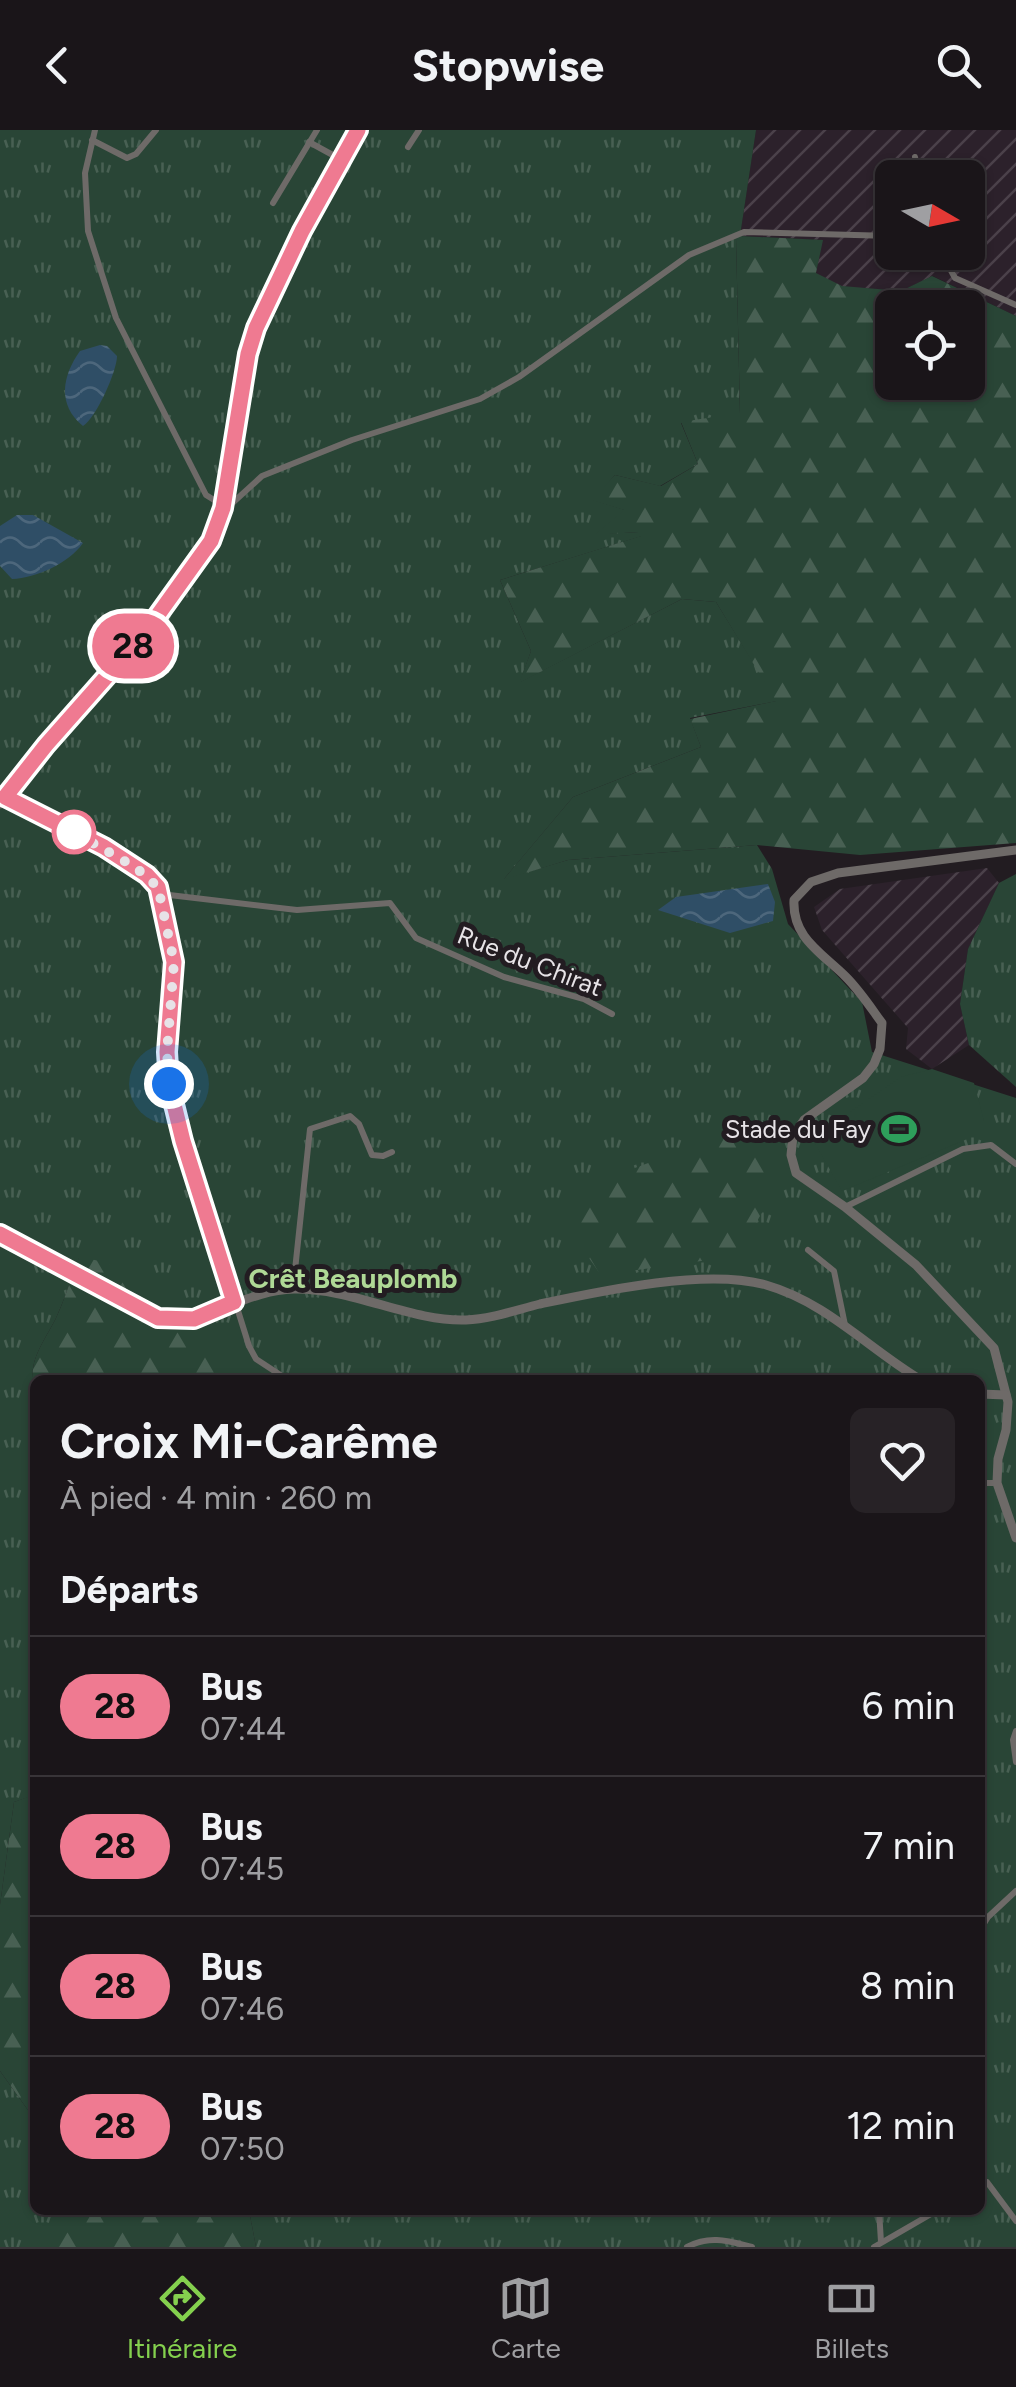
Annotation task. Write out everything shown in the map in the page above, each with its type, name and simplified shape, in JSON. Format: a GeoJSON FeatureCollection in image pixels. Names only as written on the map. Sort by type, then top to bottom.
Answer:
{"type":"FeatureCollection","features":[{"type":"Feature","properties":{"kind":"street"},"geometry":{"type":"LineString","coordinates":[[95,130],[85,173],[88,231],[116,318],[206,496],[223,508],[262,476],[352,440],[480,399],[519,377],[689,255],[712,243],[744,232],[875,236]]}},
{"type":"Feature","properties":{"kind":"street"},"geometry":{"type":"LineString","coordinates":[[92,140],[127,158],[136,154],[156,130]]}},
{"type":"Feature","properties":{"kind":"street"},"geometry":{"type":"LineString","coordinates":[[273,202],[317,130]]}},
{"type":"Feature","properties":{"kind":"street"},"geometry":{"type":"LineString","coordinates":[[280,1375],[256,1359],[183,1141],[169,1084],[167,1052],[174,962],[155,881],[104,847],[2,798],[153,623],[211,541],[223,508],[252,338],[302,231],[358,130]]}},
{"type":"Feature","properties":{"kind":"street"},"geometry":{"type":"LineString","coordinates":[[406,130],[417,133],[408,146]]}},
{"type":"Feature","properties":{"kind":"street"},"geometry":{"type":"LineString","coordinates":[[309,142],[340,159]]}},
{"type":"Feature","properties":{"kind":"street"},"geometry":{"type":"LineString","coordinates":[[951,270],[955,278],[1016,305]]}},
{"type":"Feature","properties":{"kind":"street"},"geometry":{"type":"LineString","coordinates":[[1016,850],[838,873],[811,882],[794,900],[792,919],[804,939],[849,980],[882,1023],[880,1050],[874,1064],[863,1078],[804,1120],[793,1136],[791,1155],[796,1173],[916,1265],[994,1348],[1010,1399],[997,1482],[1016,1538]]}},
{"type":"Feature","properties":{"kind":"street","name":"Rue du Chirat"},"geometry":{"type":"LineString","coordinates":[[160,894],[296,910],[390,903],[416,938],[504,977],[584,999],[612,1014]]}},
{"type":"Feature","properties":{"kind":"street"},"geometry":{"type":"LineString","coordinates":[[293,1290],[310,1129],[350,1116],[359,1124],[372,1154],[384,1156],[392,1152]]}},
{"type":"Feature","properties":{"kind":"street"},"geometry":{"type":"LineString","coordinates":[[845,1207],[962,1149],[991,1145],[1016,1164]]}},
{"type":"Feature","properties":{"kind":"street"},"geometry":{"type":"LineString","coordinates":[[0,1234],[158,1318],[194,1319],[262,1292],[293,1290],[345,1294],[462,1320],[681,1280],[732,1280],[767,1286],[845,1325],[914,1375]]}},
{"type":"Feature","properties":{"kind":"street"},"geometry":{"type":"LineString","coordinates":[[808,1250],[834,1271],[845,1325]]}},
{"type":"Feature","properties":{"kind":"street"},"geometry":{"type":"LineString","coordinates":[[985,1395],[1010,1399]]}},
{"type":"Feature","properties":{"kind":"street"},"geometry":{"type":"LineString","coordinates":[[985,1483],[997,1482]]}},
{"type":"Feature","properties":{"kind":"street"},"geometry":{"type":"LineString","coordinates":[[1016,1731],[1016,1762]]}},
{"type":"Feature","properties":{"kind":"street"},"geometry":{"type":"LineString","coordinates":[[985,1922],[1016,1891]]}},
{"type":"Feature","properties":{"kind":"street"},"geometry":{"type":"LineString","coordinates":[[985,2183],[1016,2222]]}},
{"type":"Feature","properties":{"kind":"street"},"geometry":{"type":"LineString","coordinates":[[878,2244],[879,2215]]}},
{"type":"Feature","properties":{"kind":"street"},"geometry":{"type":"LineString","coordinates":[[878,2244],[929,2215]]}},
{"type":"Feature","properties":{"kind":"street"},"geometry":{"type":"LineString","coordinates":[[686,2247],[700,2240],[720,2239],[752,2247]]}},
{"type":"Feature","properties":{"kind":"shaded area"},"geometry":{"type":"Polygon","coordinates":[[[756,130],[1016,130],[1016,316],[985,301],[985,290],[962,290],[933,276],[903,290],[842,287],[816,274],[822,240],[740,236],[756,130]]]}},
{"type":"Feature","properties":{"kind":"shaded area"},"geometry":{"type":"Polygon","coordinates":[[[987,868],[999,883],[968,949],[960,1004],[969,1045],[932,1069],[906,1049],[908,1028],[822,930],[814,907],[840,889],[987,868]]]}},
{"type":"Feature","properties":{"kind":"green space"},"geometry":{"type":"Polygon","coordinates":[[[0,130],[756,130],[740,236],[736,238],[740,414],[681,423],[698,464],[660,486],[615,475],[593,500],[625,510],[596,534],[639,532],[642,536],[500,580],[531,651],[520,682],[682,599],[716,602],[777,701],[690,718],[701,747],[573,797],[504,879],[568,860],[757,845],[772,869],[788,924],[862,1002],[872,1052],[1016,1098],[1016,2247],[256,2247],[250,2215],[985,2215],[985,1375],[242,1375],[79,1258],[30,1375],[30,1797],[14,1802],[0,1905],[0,130]]]}},
{"type":"Feature","properties":{"kind":"green space"},"geometry":{"type":"Polygon","coordinates":[[[736,237],[823,240],[816,273],[842,286],[889,290],[875,290],[875,400],[985,400],[985,301],[1016,316],[1016,843],[860,855],[757,845],[568,860],[503,880],[573,797],[701,747],[690,719],[776,701],[716,602],[682,599],[519,683],[531,651],[500,580],[641,536],[638,532],[594,535],[624,510],[591,500],[615,475],[661,486],[698,464],[681,422],[740,413],[736,237]]]}},
{"type":"Feature","properties":{"kind":"green space"},"geometry":{"type":"Polygon","coordinates":[[[932,276],[961,290],[903,290],[932,276]]]}},
{"type":"Feature","properties":{"kind":"green space"},"geometry":{"type":"Polygon","coordinates":[[[1016,874],[1016,1087],[969,1045],[960,1004],[968,949],[999,883],[1016,874]]]}},
{"type":"Feature","properties":{"kind":"green space","name":"Stade du Fay"},"geometry":{"type":"Polygon","coordinates":[[[932,1069],[974,1083],[984,1121],[960,1142],[842,1191],[812,1138],[901,1077],[932,1069]]]}},
{"type":"Feature","properties":{"kind":"green space"},"geometry":{"type":"Polygon","coordinates":[[[767,1119],[779,1183],[737,1256],[601,1275],[555,1210],[589,1185],[767,1119]]]}},
{"type":"Feature","properties":{"kind":"green space"},"geometry":{"type":"Polygon","coordinates":[[[79,1257],[105,1262],[128,1273],[243,1375],[33,1375],[38,1351],[59,1311],[79,1257]]]}},
{"type":"Feature","properties":{"kind":"green space"},"geometry":{"type":"Polygon","coordinates":[[[30,1797],[30,2113],[0,2071],[0,1905],[14,1802],[30,1797]]]}},
{"type":"Feature","properties":{"kind":"green space"},"geometry":{"type":"Polygon","coordinates":[[[0,2071],[30,2113],[30,2215],[52,2215],[52,2247],[0,2247],[0,2071]]]}},
{"type":"Feature","properties":{"kind":"green space"},"geometry":{"type":"Polygon","coordinates":[[[52,2215],[250,2215],[256,2247],[52,2247],[52,2215]]]}},
{"type":"Feature","properties":{"kind":"water"},"geometry":{"type":"Polygon","coordinates":[[[100,345],[117,356],[116,363],[99,404],[83,426],[69,409],[66,380],[80,351],[100,345]]]}},
{"type":"Feature","properties":{"kind":"water"},"geometry":{"type":"Polygon","coordinates":[[[17,515],[33,515],[83,543],[51,568],[12,579],[0,566],[0,526],[17,515]]]}},
{"type":"Feature","properties":{"kind":"water"},"geometry":{"type":"Polygon","coordinates":[[[768,884],[775,902],[773,921],[730,933],[658,910],[676,897],[768,884]]]}},
{"type":"Feature","properties":{"kind":"bus line","name":"28"},"geometry":{"type":"LineString","coordinates":[[0,1234],[158,1318],[194,1319],[234,1302],[169,1084],[167,1052],[175,975],[158,887],[147,875],[104,847],[5,797],[145,633],[211,541],[223,508],[248,354],[256,328],[302,231],[358,130]]}},
{"type":"Feature","properties":{"kind":"place","name":"Stade du Fay"},"geometry":{"type":"Point","coordinates":[899,1129]}},
{"type":"Feature","properties":{"kind":"district","name":"Crêt Beauplomb"},"geometry":{"type":"Point","coordinates":[353,1278]}},
{"type":"Feature","properties":{"kind":"route"},"geometry":{"type":"LineString","coordinates":[[74,832],[68,829],[104,847],[155,881],[158,887],[175,975],[167,1052],[169,1084]]}}]}
